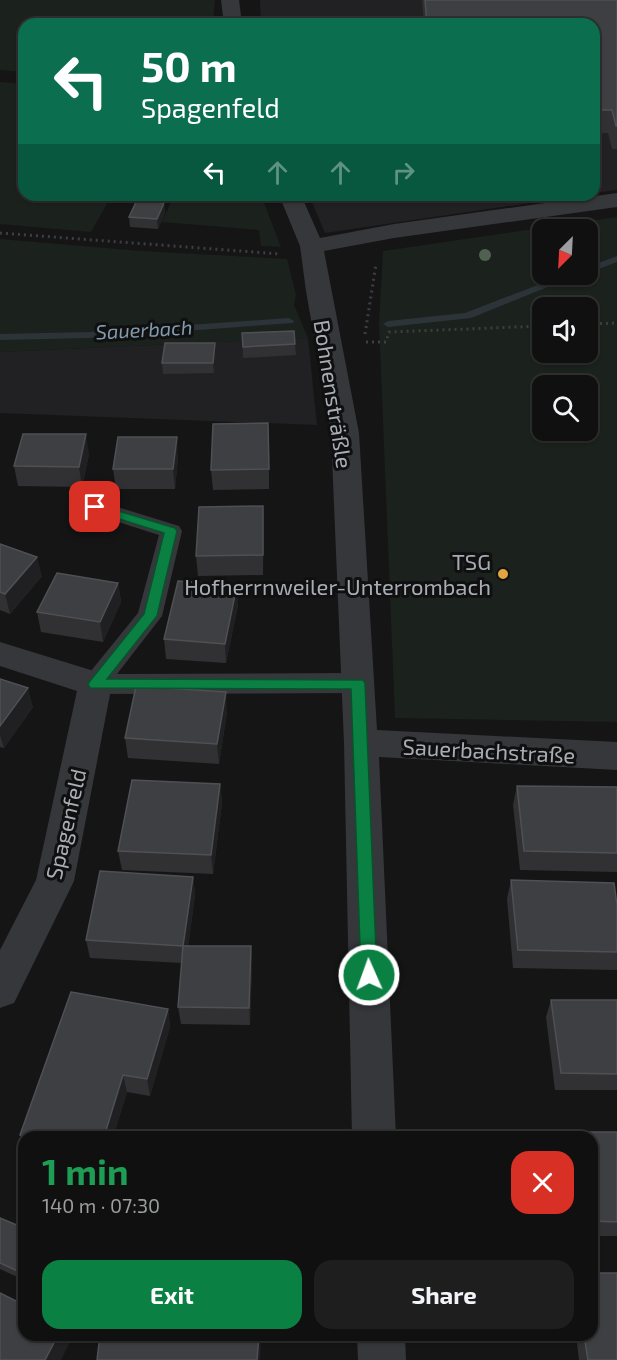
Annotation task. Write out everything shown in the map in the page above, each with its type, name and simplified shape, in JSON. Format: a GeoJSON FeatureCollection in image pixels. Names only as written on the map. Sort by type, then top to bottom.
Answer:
{"type":"FeatureCollection","features":[{"type":"Feature","properties":{"kind":"street"},"geometry":{"type":"LineString","coordinates":[[230,0],[232,18]]}},
{"type":"Feature","properties":{"kind":"street"},"geometry":{"type":"LineString","coordinates":[[313,250],[379,234],[617,200]]}},
{"type":"Feature","properties":{"kind":"street","name":"Bohnensträßle"},"geometry":{"type":"LineString","coordinates":[[293,201],[313,250],[318,291],[345,433],[361,744],[374,1131]]}},
{"type":"Feature","properties":{"kind":"street"},"geometry":{"type":"LineString","coordinates":[[0,654],[95,684]]}},
{"type":"Feature","properties":{"kind":"street","name":"Spagenfeld"},"geometry":{"type":"LineString","coordinates":[[0,990],[54,881],[95,684]]}},
{"type":"Feature","properties":{"kind":"street","name":"Sauerbachstraße"},"geometry":{"type":"LineString","coordinates":[[361,744],[617,756]]}},
{"type":"Feature","properties":{"kind":"street"},"geometry":{"type":"LineString","coordinates":[[381,1341],[382,1360]]}},
{"type":"Feature","properties":{"kind":"lane","name":"Spagenfeld"},"geometry":{"type":"LineString","coordinates":[[95,507],[171,531],[150,616],[95,684]]}},
{"type":"Feature","properties":{"kind":"lane"},"geometry":{"type":"LineString","coordinates":[[95,684],[358,683]]}},
{"type":"Feature","properties":{"kind":"path"},"geometry":{"type":"LineString","coordinates":[[0,233],[153,246],[313,250]]}},
{"type":"Feature","properties":{"kind":"path"},"geometry":{"type":"LineString","coordinates":[[363,342],[369,317],[379,234]]}},
{"type":"Feature","properties":{"kind":"path"},"geometry":{"type":"LineString","coordinates":[[598,324],[617,323]]}},
{"type":"Feature","properties":{"kind":"path"},"geometry":{"type":"LineString","coordinates":[[386,342],[389,332],[532,326]]}},
{"type":"Feature","properties":{"kind":"shaded area"},"geometry":{"type":"Polygon","coordinates":[[[0,0],[215,0],[214,18],[18,18],[18,72],[0,70],[0,0]]]}},
{"type":"Feature","properties":{"kind":"shaded area"},"geometry":{"type":"Polygon","coordinates":[[[260,0],[617,0],[617,190],[600,192],[600,18],[261,18],[260,0]]]}},
{"type":"Feature","properties":{"kind":"shaded area"},"geometry":{"type":"Polygon","coordinates":[[[0,82],[18,84],[18,201],[109,201],[91,232],[0,224],[0,82]]]}},
{"type":"Feature","properties":{"kind":"shaded area"},"geometry":{"type":"Polygon","coordinates":[[[171,201],[263,201],[281,247],[261,246],[259,230],[162,222],[171,201]]]}},
{"type":"Feature","properties":{"kind":"shaded area"},"geometry":{"type":"Polygon","coordinates":[[[312,201],[543,201],[325,233],[312,201]]]}},
{"type":"Feature","properties":{"kind":"shaded area","name":"TSG Hofherrnweiler-Unterrombach"},"geometry":{"type":"Polygon","coordinates":[[[617,217],[617,722],[395,718],[379,322],[383,251],[532,229],[532,285],[598,285],[598,220],[617,217]]]}},
{"type":"Feature","properties":{"kind":"shaded area"},"geometry":{"type":"Polygon","coordinates":[[[0,239],[141,251],[287,259],[296,295],[294,305],[308,338],[0,352],[0,239]]]}},
{"type":"Feature","properties":{"kind":"shaded area"},"geometry":{"type":"Polygon","coordinates":[[[308,338],[317,425],[0,413],[0,352],[308,338]]]}},
{"type":"Feature","properties":{"kind":"building"},"geometry":{"type":"Polygon","coordinates":[[[425,0],[617,0],[617,126],[612,110],[600,110],[600,18],[426,18],[425,0]]]}},
{"type":"Feature","properties":{"kind":"building"},"geometry":{"type":"Polygon","coordinates":[[[137,201],[164,203],[157,219],[129,217],[137,201]]]}},
{"type":"Feature","properties":{"kind":"building"},"geometry":{"type":"Polygon","coordinates":[[[294,331],[295,344],[243,347],[242,333],[294,331]]]}},
{"type":"Feature","properties":{"kind":"building"},"geometry":{"type":"Polygon","coordinates":[[[165,343],[215,343],[213,363],[162,363],[165,343]]]}},
{"type":"Feature","properties":{"kind":"building"},"geometry":{"type":"Polygon","coordinates":[[[268,423],[269,469],[211,470],[213,424],[268,423]]]}},
{"type":"Feature","properties":{"kind":"building"},"geometry":{"type":"Polygon","coordinates":[[[23,434],[86,434],[79,467],[14,466],[23,434]]]}},
{"type":"Feature","properties":{"kind":"building"},"geometry":{"type":"Polygon","coordinates":[[[118,437],[177,437],[173,469],[113,469],[118,437]]]}},
{"type":"Feature","properties":{"kind":"building"},"geometry":{"type":"Polygon","coordinates":[[[263,506],[263,555],[196,556],[199,507],[263,506]]]}},
{"type":"Feature","properties":{"kind":"building"},"geometry":{"type":"Polygon","coordinates":[[[0,544],[37,557],[5,594],[0,592],[0,544]]]}},
{"type":"Feature","properties":{"kind":"building"},"geometry":{"type":"Polygon","coordinates":[[[57,573],[118,583],[100,622],[37,612],[57,573]]]}},
{"type":"Feature","properties":{"kind":"building"},"geometry":{"type":"Polygon","coordinates":[[[178,581],[237,585],[225,644],[164,639],[178,581]]]}},
{"type":"Feature","properties":{"kind":"building"},"geometry":{"type":"Polygon","coordinates":[[[0,679],[28,688],[0,726],[0,679]]]}},
{"type":"Feature","properties":{"kind":"building"},"geometry":{"type":"Polygon","coordinates":[[[136,686],[226,692],[217,744],[125,738],[136,686]]]}},
{"type":"Feature","properties":{"kind":"building"},"geometry":{"type":"Polygon","coordinates":[[[132,780],[220,784],[211,855],[118,851],[132,780]]]}},
{"type":"Feature","properties":{"kind":"building"},"geometry":{"type":"Polygon","coordinates":[[[517,786],[617,787],[617,853],[524,851],[517,786]]]}},
{"type":"Feature","properties":{"kind":"building"},"geometry":{"type":"Polygon","coordinates":[[[100,871],[193,877],[183,946],[86,940],[100,871]]]}},
{"type":"Feature","properties":{"kind":"building"},"geometry":{"type":"Polygon","coordinates":[[[511,880],[614,883],[617,905],[617,952],[518,950],[511,880]]]}},
{"type":"Feature","properties":{"kind":"building"},"geometry":{"type":"Polygon","coordinates":[[[183,946],[251,946],[249,1008],[178,1007],[183,946]]]}},
{"type":"Feature","properties":{"kind":"building"},"geometry":{"type":"Polygon","coordinates":[[[71,992],[168,1009],[147,1079],[123,1075],[106,1131],[21,1131],[71,992]]]}},
{"type":"Feature","properties":{"kind":"building"},"geometry":{"type":"Polygon","coordinates":[[[551,1000],[617,1000],[617,1074],[561,1073],[551,1000]]]}},
{"type":"Feature","properties":{"kind":"building"},"geometry":{"type":"Polygon","coordinates":[[[598,1132],[617,1132],[617,1222],[598,1221],[598,1132]]]}},
{"type":"Feature","properties":{"kind":"building"},"geometry":{"type":"Polygon","coordinates":[[[0,1218],[18,1226],[18,1271],[0,1263],[0,1218]]]}},
{"type":"Feature","properties":{"kind":"building"},"geometry":{"type":"Polygon","coordinates":[[[598,1273],[617,1273],[617,1360],[588,1360],[585,1341],[598,1341],[598,1273]]]}},
{"type":"Feature","properties":{"kind":"building"},"geometry":{"type":"Polygon","coordinates":[[[0,1293],[18,1302],[18,1341],[55,1341],[45,1360],[0,1360],[0,1293]]]}},
{"type":"Feature","properties":{"kind":"building"},"geometry":{"type":"Polygon","coordinates":[[[99,1341],[259,1341],[257,1360],[97,1360],[99,1341]]]}},
{"type":"Feature","properties":{"kind":"waterway","name":"Sauerbach"},"geometry":{"type":"LineString","coordinates":[[598,266],[617,259]]}},
{"type":"Feature","properties":{"kind":"waterway","name":"Sauerbach"},"geometry":{"type":"LineString","coordinates":[[388,324],[467,316],[547,285]]}},
{"type":"Feature","properties":{"kind":"waterway","name":"Sauerbach"},"geometry":{"type":"LineString","coordinates":[[0,337],[89,335],[289,321]]}},
{"type":"Feature","properties":{"kind":"place","name":"TSG Hofherrnweiler-Unterrombach"},"geometry":{"type":"Point","coordinates":[503,574]}},
{"type":"Feature","properties":{"kind":"route"},"geometry":{"type":"LineString","coordinates":[[95,507],[171,531],[150,616],[95,684],[358,683],[369,975]]}}]}
